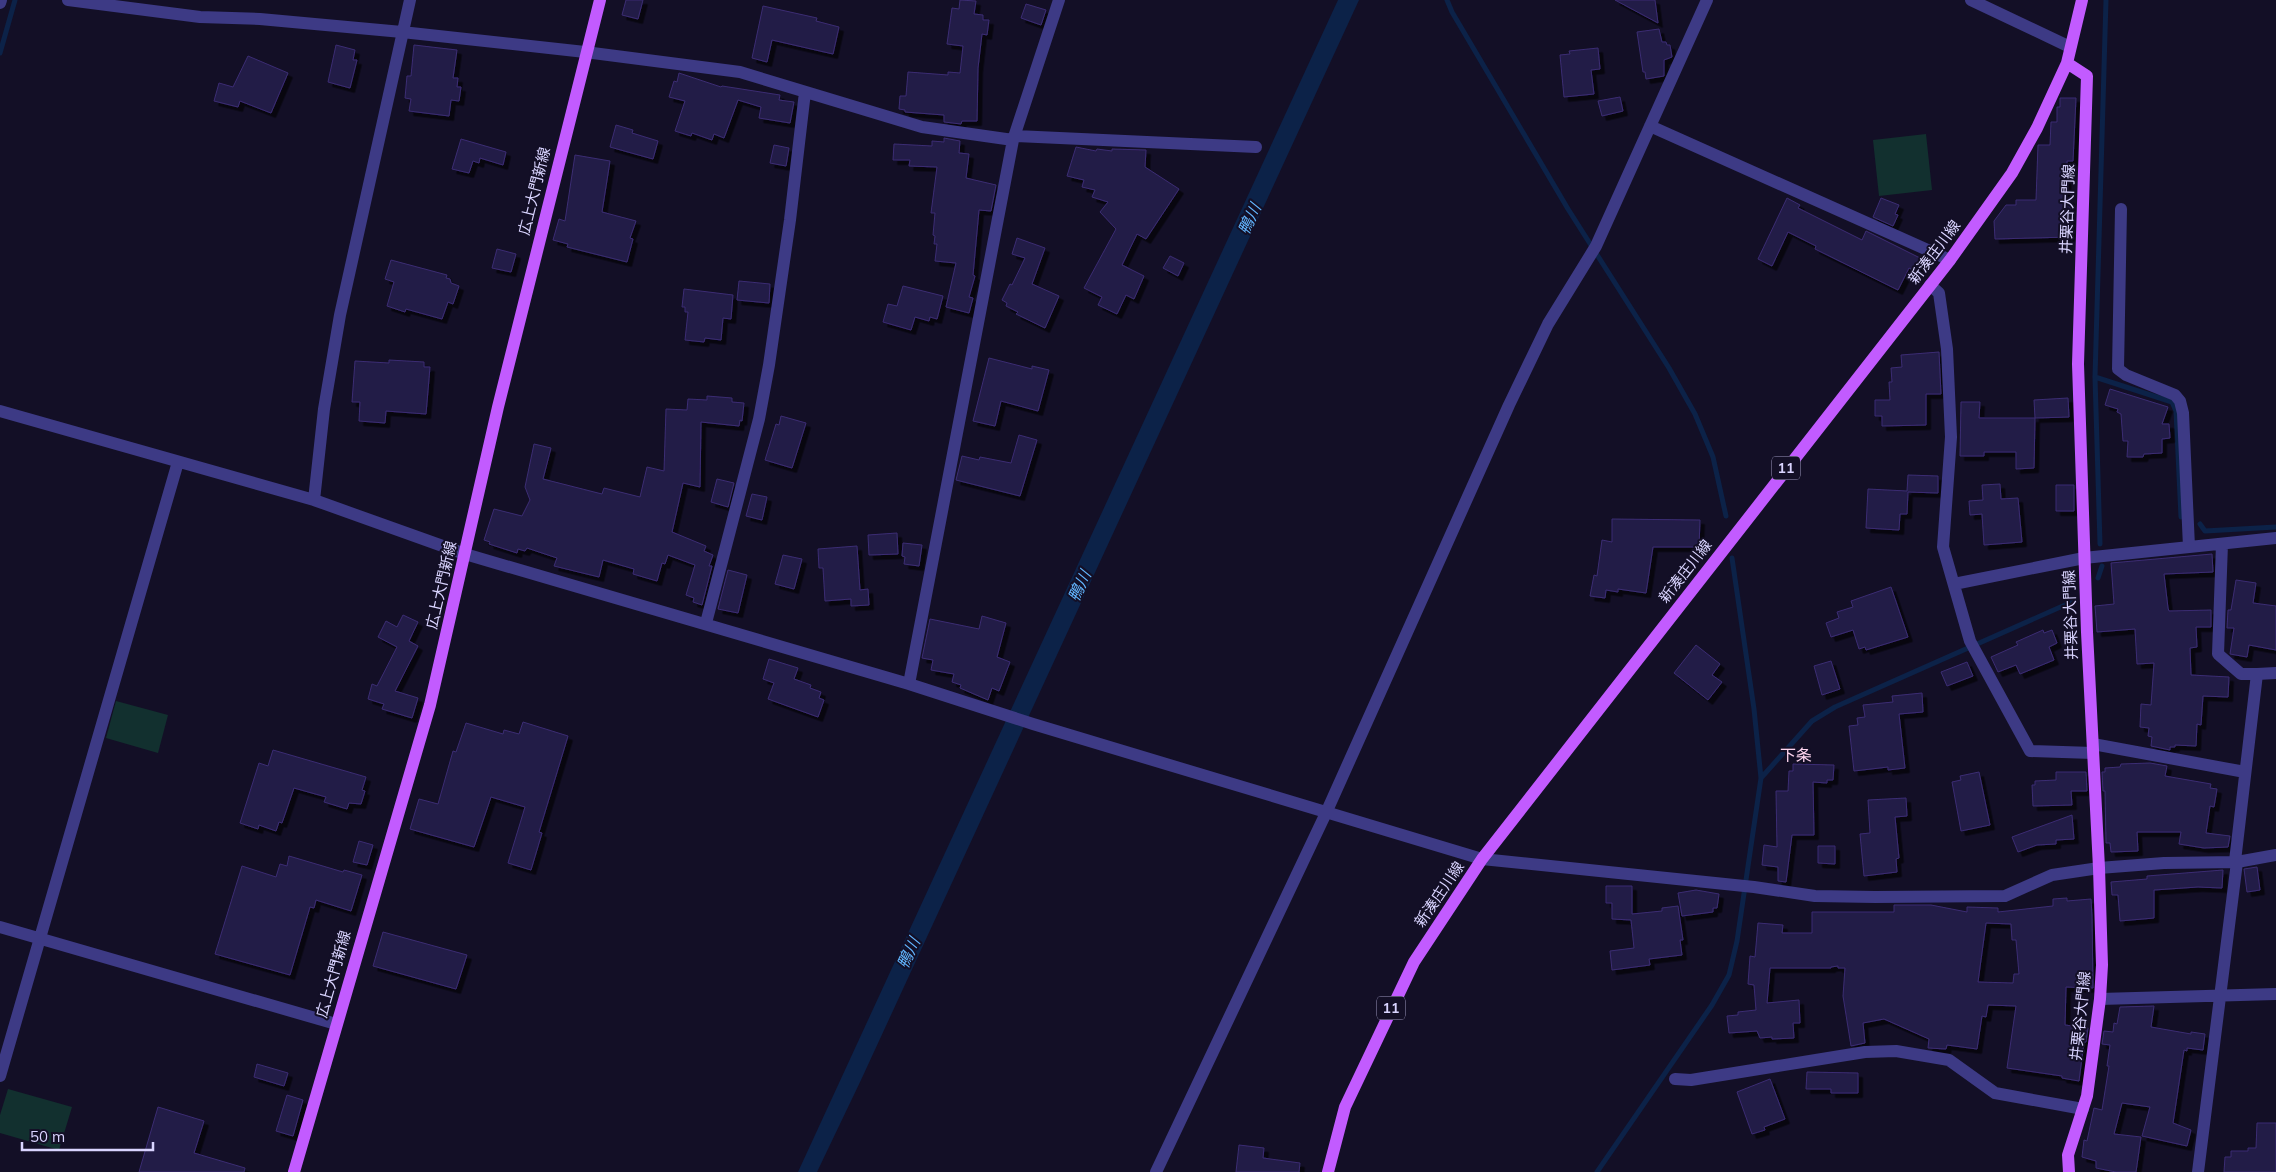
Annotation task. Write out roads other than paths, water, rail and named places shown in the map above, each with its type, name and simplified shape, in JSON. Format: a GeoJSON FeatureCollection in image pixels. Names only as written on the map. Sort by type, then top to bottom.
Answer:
{"type":"FeatureCollection","features":[{"type":"Feature","properties":{"kind":"main road","name":"広上大門新線"},"geometry":{"type":"LineString","coordinates":[[294,1172],[430,705],[498,407],[600,0]]}},
{"type":"Feature","properties":{"kind":"main road","name":"新湊庄川線"},"geometry":{"type":"LineString","coordinates":[[1328,1172],[1345,1107],[1410,970],[1482,859],[1950,260],[2012,173],[2037,128],[2067,63],[2082,0]]}},
{"type":"Feature","properties":{"kind":"main road","name":"井栗谷大門線"},"geometry":{"type":"LineString","coordinates":[[2067,63],[2087,76],[2078,364],[2084,558],[2102,965],[2100,999],[2087,1096],[2068,1155],[2069,1172]]}},
{"type":"Feature","properties":{"kind":"street"},"geometry":{"type":"LineString","coordinates":[[68,0],[200,17],[260,19],[402,32],[586,52],[740,72],[922,128],[1013,138],[1256,147]]}},
{"type":"Feature","properties":{"kind":"street"},"geometry":{"type":"LineString","coordinates":[[314,500],[324,409],[340,315],[410,0]]}},
{"type":"Feature","properties":{"kind":"street"},"geometry":{"type":"LineString","coordinates":[[909,684],[1013,138],[1059,0]]}},
{"type":"Feature","properties":{"kind":"street"},"geometry":{"type":"LineString","coordinates":[[1156,1172],[1326,813],[1509,405],[1548,324],[1596,246],[1706,0]]}},
{"type":"Feature","properties":{"kind":"street"},"geometry":{"type":"LineString","coordinates":[[1971,0],[2070,47]]}},
{"type":"Feature","properties":{"kind":"street"},"geometry":{"type":"LineString","coordinates":[[706,623],[759,419],[769,365],[790,220],[805,92]]}},
{"type":"Feature","properties":{"kind":"street"},"geometry":{"type":"LineString","coordinates":[[1650,126],[1950,260]]}},
{"type":"Feature","properties":{"kind":"street"},"geometry":{"type":"LineString","coordinates":[[2121,209],[2118,369],[2126,375],[2175,395],[2180,401],[2183,413],[2189,547]]}},
{"type":"Feature","properties":{"kind":"street"},"geometry":{"type":"LineString","coordinates":[[1930,285],[1939,293],[1947,349],[1951,437],[1944,547],[1970,641],[2030,751],[2093,748],[2245,772]]}},
{"type":"Feature","properties":{"kind":"street"},"geometry":{"type":"LineString","coordinates":[[0,411],[314,500],[465,554],[706,623],[1482,859],[1754,887],[1816,896],[2005,896],[2052,875],[2099,868],[2164,863],[2236,862],[2276,855]]}},
{"type":"Feature","properties":{"kind":"street"},"geometry":{"type":"LineString","coordinates":[[0,1076],[38,938],[178,462]]}},
{"type":"Feature","properties":{"kind":"street"},"geometry":{"type":"LineString","coordinates":[[1954,584],[2084,558],[2276,538]]}},
{"type":"Feature","properties":{"kind":"street"},"geometry":{"type":"LineString","coordinates":[[2222,544],[2218,654],[2241,674],[2276,673]]}},
{"type":"Feature","properties":{"kind":"street"},"geometry":{"type":"LineString","coordinates":[[2198,1172],[2221,997],[2245,772],[2258,674]]}},
{"type":"Feature","properties":{"kind":"street"},"geometry":{"type":"LineString","coordinates":[[0,928],[336,1024]]}},
{"type":"Feature","properties":{"kind":"street"},"geometry":{"type":"LineString","coordinates":[[2100,999],[2276,994]]}},
{"type":"Feature","properties":{"kind":"street"},"geometry":{"type":"LineString","coordinates":[[1675,1080],[1690,1080],[1865,1052],[1896,1052],[1948,1060],[1995,1093],[2083,1109]]}},
{"type":"Feature","properties":{"kind":"water","name":"鴨川"},"geometry":{"type":"Polygon","coordinates":[[[1338,0],[1359,0],[817,1172],[798,1172],[1338,0]]]}},
{"type":"Feature","properties":{"kind":"waterway"},"geometry":{"type":"LineString","coordinates":[[0,53],[15,0]]}},
{"type":"Feature","properties":{"kind":"waterway"},"geometry":{"type":"LineString","coordinates":[[1447,0],[1452,12],[1568,209],[1669,368],[1695,414],[1713,457],[1726,516]]}},
{"type":"Feature","properties":{"kind":"waterway"},"geometry":{"type":"LineString","coordinates":[[2100,544],[2095,377],[2106,0]]}},
{"type":"Feature","properties":{"kind":"waterway"},"geometry":{"type":"LineString","coordinates":[[2095,377],[2172,402],[2176,411],[2181,517]]}},
{"type":"Feature","properties":{"kind":"waterway"},"geometry":{"type":"LineString","coordinates":[[2200,524],[2205,531],[2276,527]]}},
{"type":"Feature","properties":{"kind":"waterway"},"geometry":{"type":"LineString","coordinates":[[1597,1172],[1712,1005],[1729,975],[1737,941],[1761,778],[1754,709],[1732,558]]}},
{"type":"Feature","properties":{"kind":"waterway"},"geometry":{"type":"LineString","coordinates":[[2098,578],[2102,566]]}},
{"type":"Feature","properties":{"kind":"waterway"},"geometry":{"type":"LineString","coordinates":[[1761,778],[1812,721],[1835,707],[2074,601]]}},
{"type":"Feature","properties":{"kind":"district","name":"下条"},"geometry":{"type":"Point","coordinates":[1796,755]}}]}
